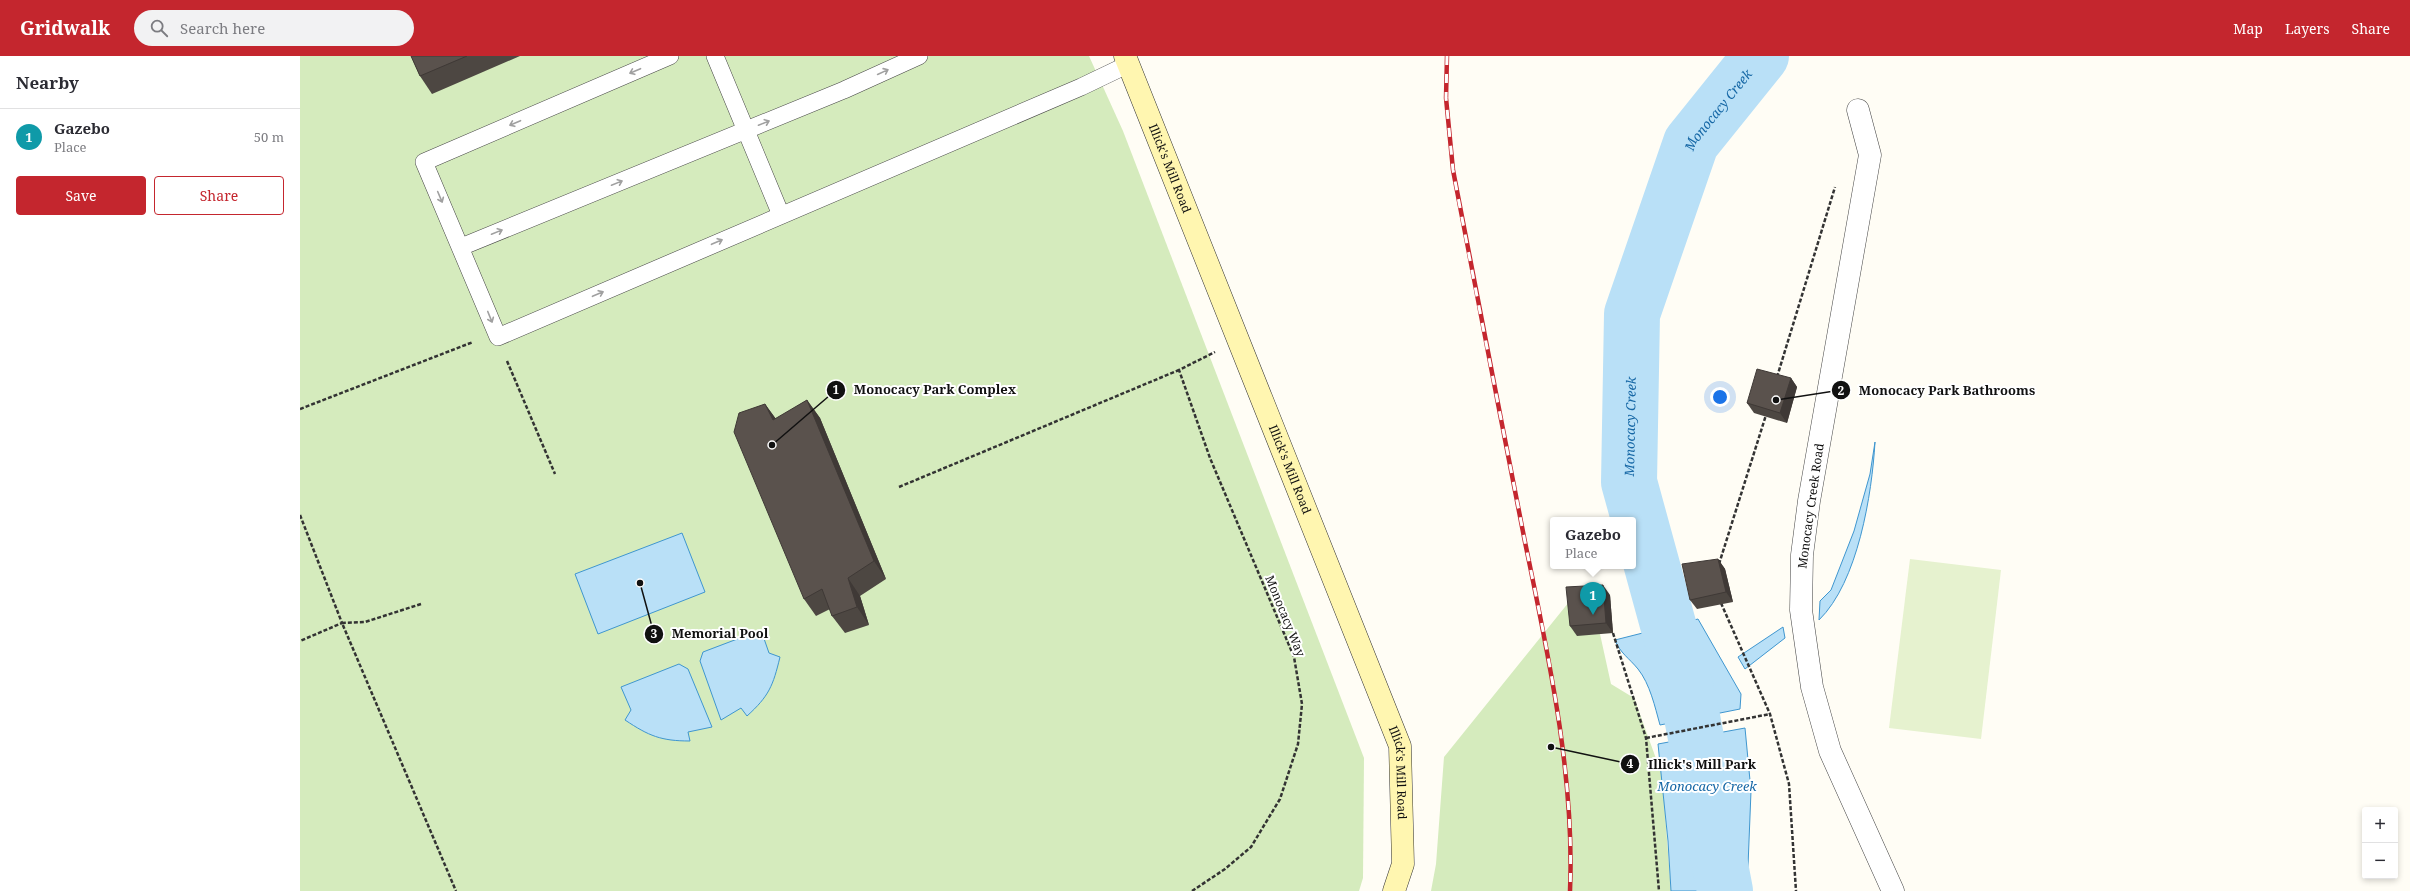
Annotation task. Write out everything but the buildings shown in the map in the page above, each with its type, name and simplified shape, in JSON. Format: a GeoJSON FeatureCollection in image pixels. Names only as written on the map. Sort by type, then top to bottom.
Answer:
{"type":"FeatureCollection","features":[{"type":"Feature","properties":{"kind":"street","name":"Illick's Mill Road"},"geometry":{"type":"LineString","coordinates":[[1127,60],[1400,746],[1404,864],[1394,891]]}},
{"type":"Feature","properties":{"kind":"street","name":"Monocacy Creek Road"},"geometry":{"type":"LineString","coordinates":[[1858,110],[1870,155],[1809,501],[1802,555],[1801,610],[1812,687],[1830,751],[1893,891]]}},
{"type":"Feature","properties":{"kind":"lane"},"geometry":{"type":"LineString","coordinates":[[670,56],[424,162],[498,337],[1082,87],[1127,60]]}},
{"type":"Feature","properties":{"kind":"lane"},"geometry":{"type":"LineString","coordinates":[[715,56],[781,215]]}},
{"type":"Feature","properties":{"kind":"lane"},"geometry":{"type":"LineString","coordinates":[[461,247],[844,90],[919,56]]}},
{"type":"Feature","properties":{"kind":"path"},"geometry":{"type":"LineString","coordinates":[[1776,382],[1835,185]]}},
{"type":"Feature","properties":{"kind":"path"},"geometry":{"type":"LineString","coordinates":[[300,409],[464,344],[498,337],[555,474]]}},
{"type":"Feature","properties":{"kind":"path"},"geometry":{"type":"LineString","coordinates":[[899,487],[1178,370],[1216,351]]}},
{"type":"Feature","properties":{"kind":"path","name":"Monocacy Way"},"geometry":{"type":"LineString","coordinates":[[1178,370],[1210,458],[1294,657],[1302,704],[1298,744],[1280,799],[1251,847],[1225,868],[1192,891]]}},
{"type":"Feature","properties":{"kind":"path"},"geometry":{"type":"LineString","coordinates":[[1717,570],[1768,410]]}},
{"type":"Feature","properties":{"kind":"path"},"geometry":{"type":"LineString","coordinates":[[300,515],[342,623],[456,891]]}},
{"type":"Feature","properties":{"kind":"path"},"geometry":{"type":"LineString","coordinates":[[1719,598],[1770,714],[1789,784],[1796,891]]}},
{"type":"Feature","properties":{"kind":"path"},"geometry":{"type":"LineString","coordinates":[[300,641],[342,623],[365,622],[420,604]]}},
{"type":"Feature","properties":{"kind":"path"},"geometry":{"type":"LineString","coordinates":[[1613,633],[1646,738],[1659,891]]}},
{"type":"Feature","properties":{"kind":"path"},"geometry":{"type":"LineString","coordinates":[[1646,738],[1770,714]]}},
{"type":"Feature","properties":{"kind":"green space"},"geometry":{"type":"Polygon","coordinates":[[[300,56],[1089,56],[1123,131],[1364,758],[1363,878],[1359,891],[300,891],[300,56]]]}},
{"type":"Feature","properties":{"kind":"green space"},"geometry":{"type":"Polygon","coordinates":[[[1910,559],[2001,570],[1981,739],[1889,728],[1910,559]]]}},
{"type":"Feature","properties":{"kind":"green space"},"geometry":{"type":"Polygon","coordinates":[[[1573,597],[1577,635],[1600,634],[1611,684],[1634,698],[1662,775],[1671,891],[1431,891],[1436,864],[1444,757],[1573,597]]]}},
{"type":"Feature","properties":{"kind":"water"},"geometry":{"type":"Polygon","coordinates":[[[1875,442],[1866,511],[1853,561],[1844,583],[1832,604],[1819,620],[1820,601],[1831,590],[1854,531],[1870,474],[1875,442]]]}},
{"type":"Feature","properties":{"kind":"water"},"geometry":{"type":"Polygon","coordinates":[[[682,533],[705,592],[598,634],[575,574],[682,533]]]}},
{"type":"Feature","properties":{"kind":"water"},"geometry":{"type":"Polygon","coordinates":[[[1698,619],[1741,694],[1740,709],[1660,725],[1652,696],[1646,682],[1638,669],[1619,648],[1615,640],[1698,619]]]}},
{"type":"Feature","properties":{"kind":"water"},"geometry":{"type":"Polygon","coordinates":[[[1783,627],[1785,638],[1745,669],[1738,657],[1783,627]]]}},
{"type":"Feature","properties":{"kind":"water"},"geometry":{"type":"Polygon","coordinates":[[[761,630],[769,653],[780,657],[775,676],[769,690],[747,716],[741,708],[721,720],[700,661],[703,652],[761,630]]]}},
{"type":"Feature","properties":{"kind":"water"},"geometry":{"type":"Polygon","coordinates":[[[679,664],[688,669],[712,727],[688,732],[690,741],[680,741],[663,739],[648,734],[625,720],[631,710],[621,687],[679,664]]]}},
{"type":"Feature","properties":{"kind":"water","name":"Monocacy Creek"},"geometry":{"type":"Polygon","coordinates":[[[1745,728],[1751,791],[1747,891],[1671,891],[1668,841],[1658,744],[1745,728]]]}},
{"type":"Feature","properties":{"kind":"waterway","name":"Monocacy Creek"},"geometry":{"type":"LineString","coordinates":[[1725,891],[1689,701],[1629,482],[1632,314],[1691,143],[1761,56]]}},
{"type":"Feature","properties":{"kind":"railway"},"geometry":{"type":"LineString","coordinates":[[1447,56],[1446,98],[1453,170],[1551,671],[1558,715],[1568,804],[1570,891]]}},
{"type":"Feature","properties":{"kind":"place","name":"Monocacy Park Bathrooms"},"geometry":{"type":"Point","coordinates":[1776,400]}},
{"type":"Feature","properties":{"kind":"place","name":"Monocacy Park Complex"},"geometry":{"type":"Point","coordinates":[772,445]}},
{"type":"Feature","properties":{"kind":"place","name":"Memorial Pool"},"geometry":{"type":"Point","coordinates":[640,583]}},
{"type":"Feature","properties":{"kind":"place","name":"Gazebo"},"geometry":{"type":"Point","coordinates":[1593,615]}},
{"type":"Feature","properties":{"kind":"place","name":"Illick's Mill Park"},"geometry":{"type":"Point","coordinates":[1551,747]}}]}
